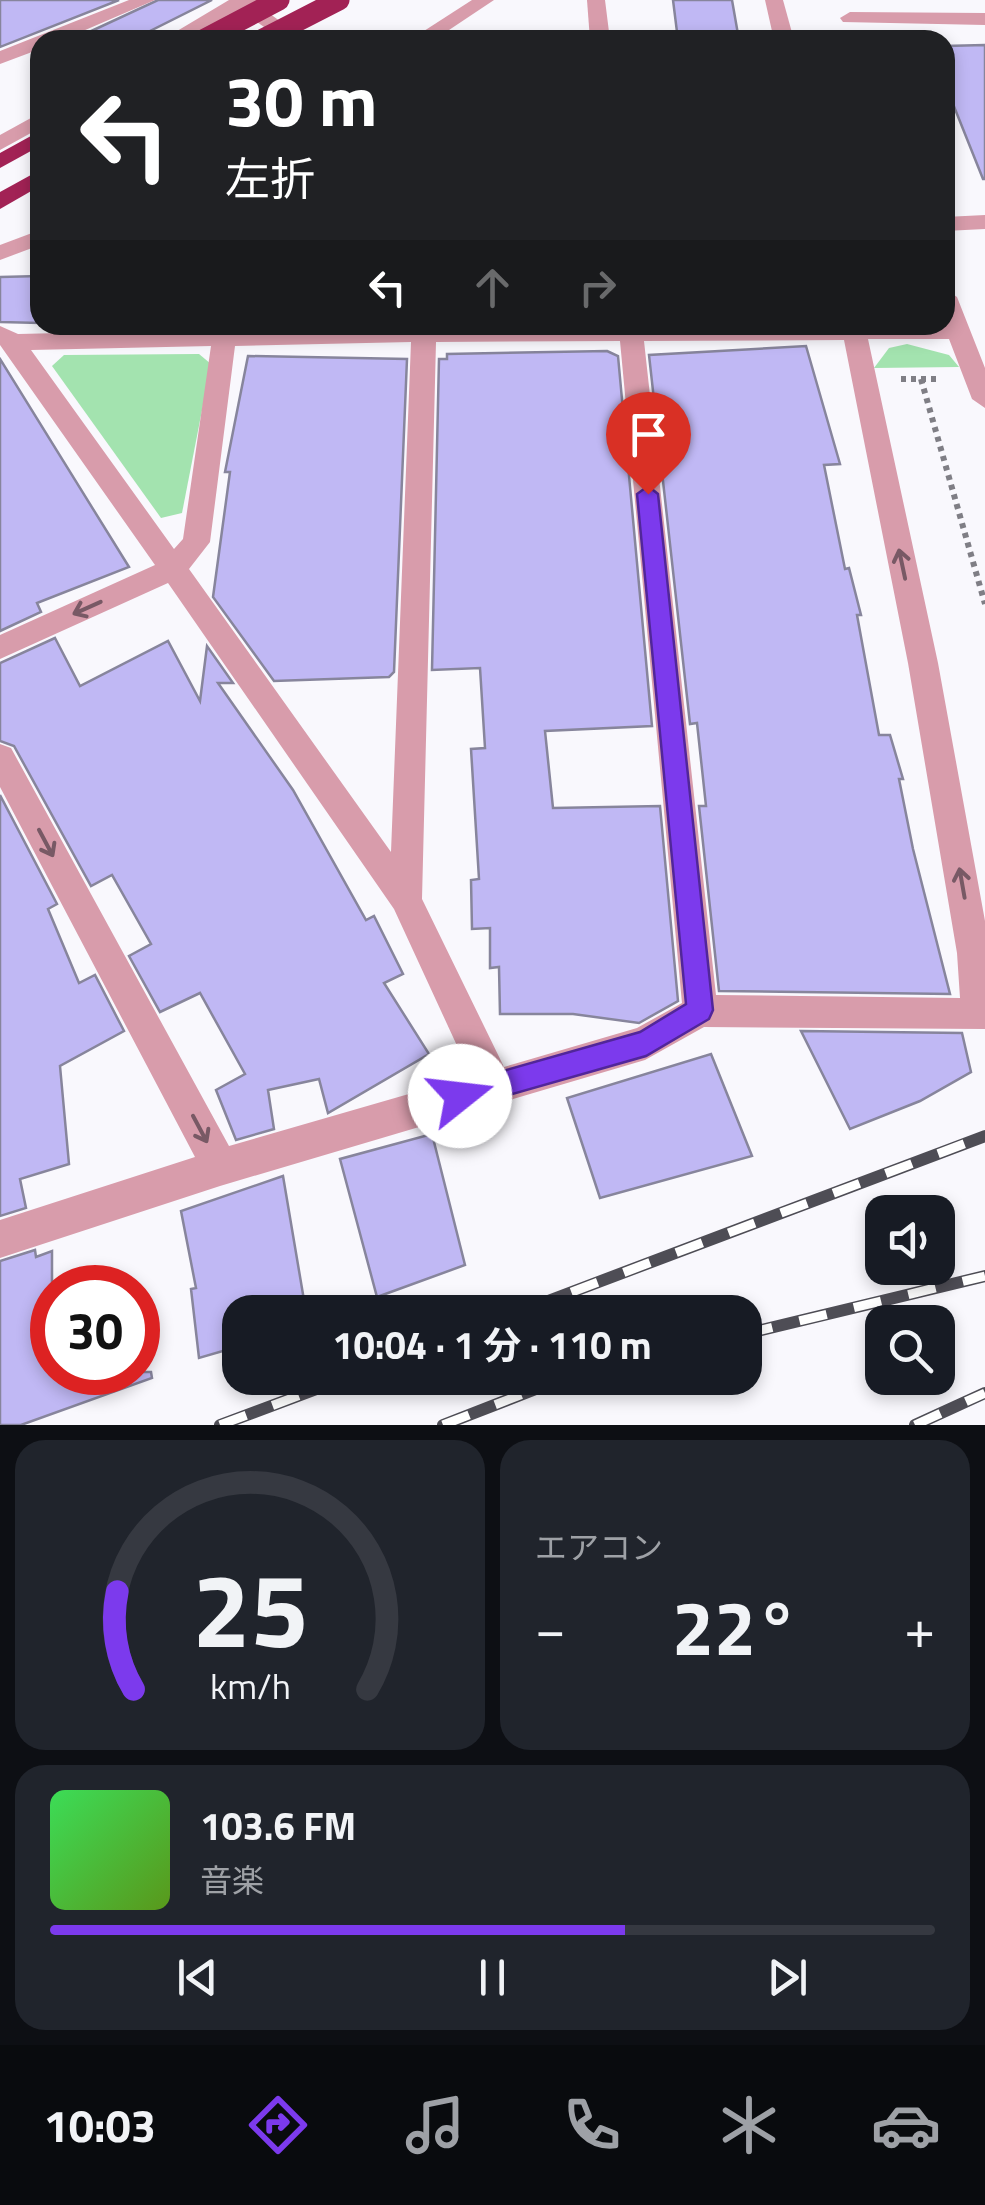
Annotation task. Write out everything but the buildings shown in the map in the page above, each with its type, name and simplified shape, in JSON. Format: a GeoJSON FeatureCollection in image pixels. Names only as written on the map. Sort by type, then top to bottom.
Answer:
{"type":"FeatureCollection","features":[{"type":"Feature","properties":{"kind":"highway"},"geometry":{"type":"LineString","coordinates":[[221,30],[279,0]]}},
{"type":"Feature","properties":{"kind":"highway"},"geometry":{"type":"LineString","coordinates":[[280,30],[339,0]]}},
{"type":"Feature","properties":{"kind":"highway"},"geometry":{"type":"LineString","coordinates":[[0,162],[30,143]]}},
{"type":"Feature","properties":{"kind":"highway"},"geometry":{"type":"LineString","coordinates":[[0,202],[30,182]]}},
{"type":"Feature","properties":{"kind":"street"},"geometry":{"type":"LineString","coordinates":[[70,30],[146,0]]}},
{"type":"Feature","properties":{"kind":"street"},"geometry":{"type":"LineString","coordinates":[[436,30],[484,0]]}},
{"type":"Feature","properties":{"kind":"street"},"geometry":{"type":"LineString","coordinates":[[596,0],[599,30]]}},
{"type":"Feature","properties":{"kind":"street"},"geometry":{"type":"LineString","coordinates":[[774,0],[782,30]]}},
{"type":"Feature","properties":{"kind":"street"},"geometry":{"type":"LineString","coordinates":[[190,30],[242,1],[282,30]]}},
{"type":"Feature","properties":{"kind":"street"},"geometry":{"type":"LineString","coordinates":[[847,9],[985,19]]}},
{"type":"Feature","properties":{"kind":"street"},"geometry":{"type":"LineString","coordinates":[[0,58],[30,46]]}},
{"type":"Feature","properties":{"kind":"street"},"geometry":{"type":"LineString","coordinates":[[0,144],[30,125]]}},
{"type":"Feature","properties":{"kind":"street"},"geometry":{"type":"LineString","coordinates":[[955,224],[985,222]]}},
{"type":"Feature","properties":{"kind":"street"},"geometry":{"type":"LineString","coordinates":[[955,323],[981,388]]}},
{"type":"Feature","properties":{"kind":"street"},"geometry":{"type":"LineString","coordinates":[[6,338],[246,335]]}},
{"type":"Feature","properties":{"kind":"street"},"geometry":{"type":"LineString","coordinates":[[406,899],[423,335]]}},
{"type":"Feature","properties":{"kind":"street"},"geometry":{"type":"LineString","coordinates":[[632,335],[700,1010]]}},
{"type":"Feature","properties":{"kind":"street"},"geometry":{"type":"LineString","coordinates":[[0,1239],[220,1167],[646,1043],[700,1010],[978,1015],[974,953],[923,663],[855,335]]}},
{"type":"Feature","properties":{"kind":"street"},"geometry":{"type":"LineString","coordinates":[[6,338],[406,899],[494,1086]]}},
{"type":"Feature","properties":{"kind":"street"},"geometry":{"type":"LineString","coordinates":[[0,648],[173,569],[196,542],[224,338]]}},
{"type":"Feature","properties":{"kind":"street"},"geometry":{"type":"LineString","coordinates":[[0,757],[220,1167]]}},
{"type":"Feature","properties":{"kind":"path"},"geometry":{"type":"LineString","coordinates":[[893,379],[981,388]]}},
{"type":"Feature","properties":{"kind":"path"},"geometry":{"type":"LineString","coordinates":[[920,379],[985,604]]}},
{"type":"Feature","properties":{"kind":"green space"},"geometry":{"type":"Polygon","coordinates":[[[907,344],[949,355],[959,367],[874,368],[889,348],[907,344]]]}},
{"type":"Feature","properties":{"kind":"green space"},"geometry":{"type":"Polygon","coordinates":[[[199,354],[211,364],[182,513],[161,518],[52,366],[64,355],[199,354]]]}},
{"type":"Feature","properties":{"kind":"railway"},"geometry":{"type":"LineString","coordinates":[[564,1295],[985,1136]]}},
{"type":"Feature","properties":{"kind":"railway"},"geometry":{"type":"LineString","coordinates":[[762,1330],[985,1276]]}},
{"type":"Feature","properties":{"kind":"railway"},"geometry":{"type":"LineString","coordinates":[[915,1425],[985,1393]]}},
{"type":"Feature","properties":{"kind":"railway"},"geometry":{"type":"LineString","coordinates":[[220,1425],[300,1395]]}},
{"type":"Feature","properties":{"kind":"railway"},"geometry":{"type":"LineString","coordinates":[[443,1425],[520,1395]]}},
{"type":"Feature","properties":{"kind":"route"},"geometry":{"type":"LineString","coordinates":[[460,1096],[646,1043],[700,1010],[648,494]]}}]}
